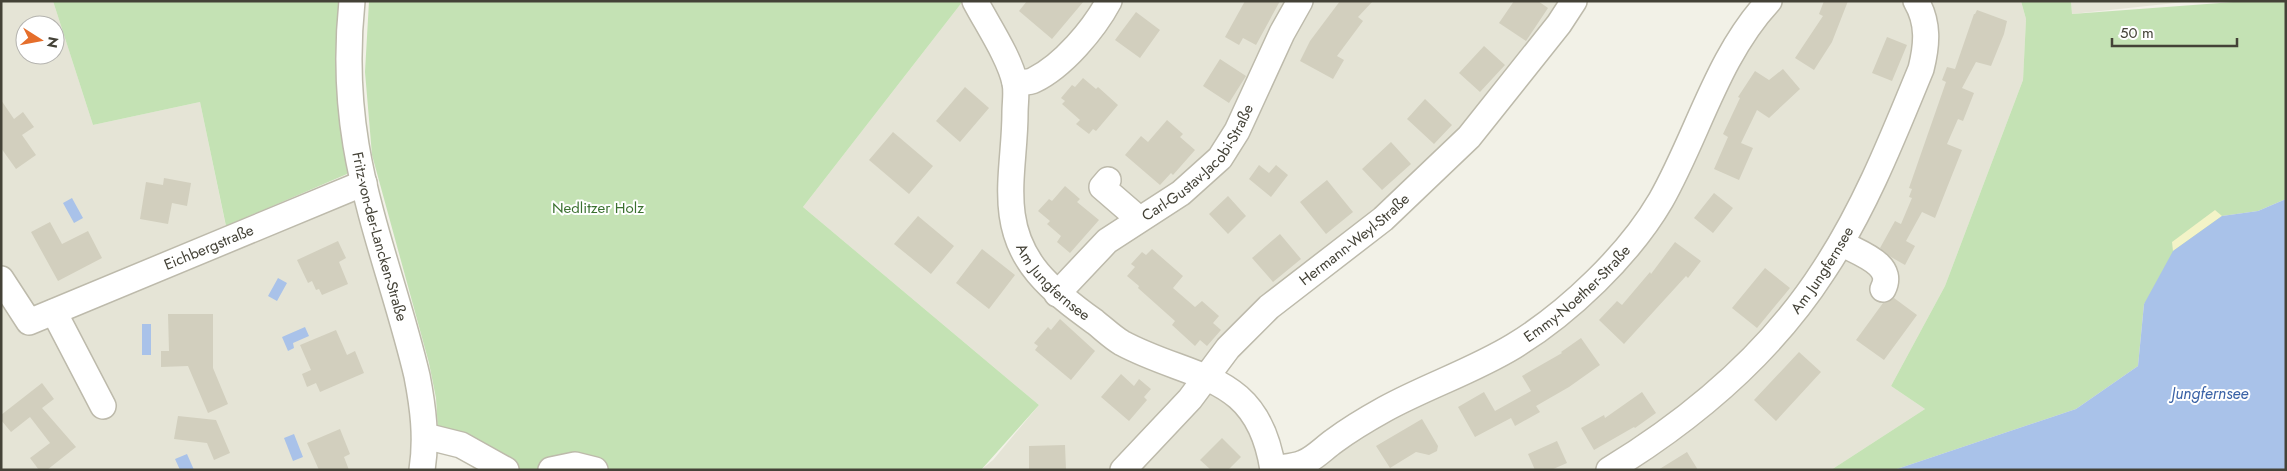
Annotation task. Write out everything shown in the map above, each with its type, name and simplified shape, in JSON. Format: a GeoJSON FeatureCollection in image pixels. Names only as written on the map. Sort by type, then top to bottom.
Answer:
{"type":"FeatureCollection","features":[{"type":"Feature","properties":{"kind":"street","name":"Fritz-von-der-Lancken-Straße"},"geometry":{"type":"LineString","coordinates":[[352,1],[348,52],[349,83],[356,145],[364,183],[410,345],[423,407],[425,436],[422,470]]}},
{"type":"Feature","properties":{"kind":"street","name":"Am Jungfernsee"},"geometry":{"type":"LineString","coordinates":[[975,1],[997,39],[1015,82],[1015,130],[1010,170],[1010,210],[1020,245],[1036,271],[1057,294],[1120,342],[1148,356],[1208,376],[1237,394],[1261,424],[1273,469]]}},
{"type":"Feature","properties":{"kind":"street"},"geometry":{"type":"LineString","coordinates":[[1015,82],[1033,81],[1059,62],[1086,36],[1109,1]]}},
{"type":"Feature","properties":{"kind":"street","name":"Carl-Gustav-Jacobi-Straße"},"geometry":{"type":"LineString","coordinates":[[1057,294],[1107,241],[1181,193],[1220,158],[1241,122],[1282,33],[1300,1]]}},
{"type":"Feature","properties":{"kind":"street","name":"Hermann-Weyl-Straße"},"geometry":{"type":"LineString","coordinates":[[1123,470],[1190,398],[1228,348],[1269,307],[1383,219],[1469,137],[1559,24],[1574,1]]}},
{"type":"Feature","properties":{"kind":"street","name":"Emmy-Noether-Straße"},"geometry":{"type":"LineString","coordinates":[[1273,469],[1304,463],[1358,424],[1390,406],[1514,346],[1553,319],[1590,288],[1624,250],[1660,202],[1684,156],[1714,88],[1747,30],[1769,1]]}},
{"type":"Feature","properties":{"kind":"street","name":"Am Jungfernsee"},"geometry":{"type":"LineString","coordinates":[[1609,470],[1656,441],[1706,403],[1742,369],[1794,312],[1841,243],[1872,183],[1921,69],[1926,48],[1926,28],[1916,1]]}},
{"type":"Feature","properties":{"kind":"street"},"geometry":{"type":"LineString","coordinates":[[1108,180],[1102,187],[1139,219]]}},
{"type":"Feature","properties":{"kind":"street","name":"Eichbergstraße"},"geometry":{"type":"LineString","coordinates":[[1,279],[29,322],[364,183]]}},
{"type":"Feature","properties":{"kind":"street"},"geometry":{"type":"LineString","coordinates":[[1841,243],[1881,266],[1886,274],[1886,283],[1883,289]]}},
{"type":"Feature","properties":{"kind":"street"},"geometry":{"type":"LineString","coordinates":[[54,312],[103,406]]}},
{"type":"Feature","properties":{"kind":"street"},"geometry":{"type":"LineString","coordinates":[[425,436],[461,445],[506,470]]}},
{"type":"Feature","properties":{"kind":"street"},"geometry":{"type":"LineString","coordinates":[[552,470],[575,465],[595,470]]}},
{"type":"Feature","properties":{"kind":"shaded area"},"geometry":{"type":"Polygon","coordinates":[[[1,1],[53,1],[58,15],[15,15],[15,65],[65,65],[65,38],[93,125],[200,102],[231,251],[350,200],[358,204],[407,387],[412,429],[409,470],[1,470],[1,1]]]}},
{"type":"Feature","properties":{"kind":"shaded area"},"geometry":{"type":"Polygon","coordinates":[[[963,1],[1565,1],[1465,131],[1225,345],[1223,394],[1243,411],[1267,470],[981,470],[993,460],[1039,405],[803,207],[963,1]]]}},
{"type":"Feature","properties":{"kind":"shaded area"},"geometry":{"type":"Polygon","coordinates":[[[1777,1],[2021,1],[2026,19],[2023,80],[1945,286],[1891,386],[1925,409],[1831,470],[1302,470],[1594,293],[1719,90],[1777,1]]]}},
{"type":"Feature","properties":{"kind":"shaded area"},"geometry":{"type":"Polygon","coordinates":[[[2071,1],[2194,1],[2072,14],[2071,1]]]}},
{"type":"Feature","properties":{"kind":"green space"},"geometry":{"type":"Polygon","coordinates":[[[53,1],[343,1],[352,167],[347,174],[226,226],[200,102],[93,125],[65,38],[65,15],[58,15],[53,1]]]}},
{"type":"Feature","properties":{"kind":"green space","name":"Nedlitzer Holz"},"geometry":{"type":"Polygon","coordinates":[[[369,1],[963,1],[803,207],[1039,405],[981,470],[495,470],[438,431],[436,398],[429,363],[372,155],[365,72],[369,1]]]}},
{"type":"Feature","properties":{"kind":"green space"},"geometry":{"type":"Polygon","coordinates":[[[2021,1],[2071,1],[2072,14],[2247,1],[2286,1],[2286,199],[2258,211],[2222,216],[2144,304],[2138,366],[2076,409],[1894,470],[1831,470],[1925,409],[1891,386],[1945,286],[2023,80],[2026,19],[2021,1]]]}},
{"type":"Feature","properties":{"kind":"sand"},"geometry":{"type":"Polygon","coordinates":[[[2215,210],[2222,216],[2173,251],[2172,242],[2215,210]]]}},
{"type":"Feature","properties":{"kind":"water"},"geometry":{"type":"Polygon","coordinates":[[[72,198],[83,218],[74,223],[63,203],[72,198]]]}},
{"type":"Feature","properties":{"kind":"water","name":"Jungfernsee"},"geometry":{"type":"Polygon","coordinates":[[[2286,199],[2286,470],[1894,470],[2076,409],[2138,366],[2144,304],[2173,251],[2222,216],[2258,211],[2286,199]]]}},
{"type":"Feature","properties":{"kind":"water"},"geometry":{"type":"Polygon","coordinates":[[[278,278],[287,283],[277,301],[268,296],[278,278]]]}},
{"type":"Feature","properties":{"kind":"water"},"geometry":{"type":"Polygon","coordinates":[[[142,324],[151,324],[151,355],[142,355],[142,324]]]}},
{"type":"Feature","properties":{"kind":"water"},"geometry":{"type":"Polygon","coordinates":[[[305,327],[309,336],[293,343],[294,348],[288,351],[282,337],[305,327]]]}},
{"type":"Feature","properties":{"kind":"water"},"geometry":{"type":"Polygon","coordinates":[[[294,434],[303,457],[293,461],[284,438],[294,434]]]}},
{"type":"Feature","properties":{"kind":"water"},"geometry":{"type":"Polygon","coordinates":[[[187,454],[194,470],[180,470],[175,459],[187,454]]]}},
{"type":"Feature","properties":{"kind":"building"},"geometry":{"type":"Polygon","coordinates":[[[1027,1],[1084,1],[1052,39],[1019,11],[1027,1]]]}},
{"type":"Feature","properties":{"kind":"building"},"geometry":{"type":"Polygon","coordinates":[[[1245,1],[1280,1],[1256,45],[1243,38],[1239,45],[1225,37],[1245,1]]]}},
{"type":"Feature","properties":{"kind":"building"},"geometry":{"type":"Polygon","coordinates":[[[1340,1],[1373,1],[1358,17],[1363,21],[1337,56],[1344,60],[1333,79],[1300,61],[1310,41],[1340,1]]]}},
{"type":"Feature","properties":{"kind":"building"},"geometry":{"type":"Polygon","coordinates":[[[1514,1],[1538,1],[1548,8],[1526,41],[1499,23],[1514,1]]]}},
{"type":"Feature","properties":{"kind":"building"},"geometry":{"type":"Polygon","coordinates":[[[1824,1],[1848,1],[1832,42],[1814,70],[1795,58],[1823,16],[1819,14],[1824,1]]]}},
{"type":"Feature","properties":{"kind":"building"},"geometry":{"type":"Polygon","coordinates":[[[1977,10],[2007,21],[2004,34],[1991,66],[1976,62],[1962,88],[1974,93],[1963,121],[1958,119],[1947,144],[1962,150],[1935,218],[1922,212],[1906,241],[1915,246],[1905,265],[1880,248],[1895,221],[1901,224],[1912,198],[1909,197],[1912,189],[1909,188],[1946,82],[1942,80],[1947,67],[1955,69],[1977,10]]]}},
{"type":"Feature","properties":{"kind":"building"},"geometry":{"type":"Polygon","coordinates":[[[1136,12],[1160,30],[1140,58],[1115,40],[1136,12]]]}},
{"type":"Feature","properties":{"kind":"building"},"geometry":{"type":"Polygon","coordinates":[[[1887,37],[1907,45],[1892,81],[1872,73],[1887,37]]]}},
{"type":"Feature","properties":{"kind":"building"},"geometry":{"type":"Polygon","coordinates":[[[1484,46],[1505,65],[1480,92],[1459,73],[1484,46]]]}},
{"type":"Feature","properties":{"kind":"building"},"geometry":{"type":"Polygon","coordinates":[[[1220,59],[1246,76],[1229,103],[1203,86],[1220,59]]]}},
{"type":"Feature","properties":{"kind":"building"},"geometry":{"type":"Polygon","coordinates":[[[1783,69],[1800,89],[1769,118],[1757,110],[1741,143],[1753,148],[1739,180],[1714,169],[1728,137],[1723,134],[1740,98],[1738,97],[1755,71],[1769,80],[1783,69]]]}},
{"type":"Feature","properties":{"kind":"building"},"geometry":{"type":"Polygon","coordinates":[[[1083,78],[1096,89],[1098,87],[1118,105],[1096,131],[1093,129],[1089,134],[1076,124],[1080,120],[1062,104],[1065,101],[1061,98],[1072,85],[1075,87],[1083,78]]]}},
{"type":"Feature","properties":{"kind":"building"},"geometry":{"type":"Polygon","coordinates":[[[965,87],[989,108],[960,142],[936,121],[965,87]]]}},
{"type":"Feature","properties":{"kind":"building"},"geometry":{"type":"Polygon","coordinates":[[[1425,99],[1452,125],[1434,144],[1407,119],[1425,99]]]}},
{"type":"Feature","properties":{"kind":"building"},"geometry":{"type":"Polygon","coordinates":[[[1,100],[14,119],[23,112],[34,127],[22,135],[36,155],[16,169],[1,148],[1,100]]]}},
{"type":"Feature","properties":{"kind":"building"},"geometry":{"type":"Polygon","coordinates":[[[1167,120],[1183,134],[1180,137],[1195,150],[1173,175],[1171,173],[1160,185],[1125,155],[1141,136],[1148,142],[1167,120]]]}},
{"type":"Feature","properties":{"kind":"building"},"geometry":{"type":"Polygon","coordinates":[[[893,132],[933,166],[909,194],[869,160],[893,132]]]}},
{"type":"Feature","properties":{"kind":"building"},"geometry":{"type":"Polygon","coordinates":[[[1391,142],[1411,164],[1382,190],[1362,169],[1391,142]]]}},
{"type":"Feature","properties":{"kind":"building"},"geometry":{"type":"Polygon","coordinates":[[[1259,165],[1269,173],[1276,165],[1288,175],[1271,197],[1249,179],[1259,165]]]}},
{"type":"Feature","properties":{"kind":"building"},"geometry":{"type":"Polygon","coordinates":[[[164,178],[191,183],[187,206],[172,203],[168,224],[140,219],[146,182],[163,185],[164,178]]]}},
{"type":"Feature","properties":{"kind":"building"},"geometry":{"type":"Polygon","coordinates":[[[1327,180],[1353,212],[1326,234],[1300,202],[1327,180]]]}},
{"type":"Feature","properties":{"kind":"building"},"geometry":{"type":"Polygon","coordinates":[[[1065,186],[1080,199],[1077,202],[1099,220],[1070,253],[1057,242],[1061,236],[1047,224],[1050,221],[1038,211],[1049,199],[1052,201],[1065,186]]]}},
{"type":"Feature","properties":{"kind":"building"},"geometry":{"type":"Polygon","coordinates":[[[1714,193],[1733,208],[1713,233],[1694,218],[1714,193]]]}},
{"type":"Feature","properties":{"kind":"building"},"geometry":{"type":"Polygon","coordinates":[[[1228,196],[1246,216],[1228,234],[1209,214],[1228,196]]]}},
{"type":"Feature","properties":{"kind":"building"},"geometry":{"type":"Polygon","coordinates":[[[918,216],[954,246],[931,274],[894,244],[918,216]]]}},
{"type":"Feature","properties":{"kind":"building"},"geometry":{"type":"Polygon","coordinates":[[[50,222],[62,244],[88,231],[102,258],[58,281],[31,232],[50,222]]]}},
{"type":"Feature","properties":{"kind":"building"},"geometry":{"type":"Polygon","coordinates":[[[1280,234],[1301,259],[1273,282],[1252,258],[1280,234]]]}},
{"type":"Feature","properties":{"kind":"building"},"geometry":{"type":"Polygon","coordinates":[[[338,241],[346,258],[339,262],[348,284],[322,295],[319,289],[316,290],[312,281],[308,283],[297,260],[338,241]]]}},
{"type":"Feature","properties":{"kind":"building"},"geometry":{"type":"Polygon","coordinates":[[[1675,242],[1701,261],[1688,278],[1686,276],[1624,344],[1599,320],[1617,301],[1622,305],[1650,272],[1651,274],[1675,242]]]}},
{"type":"Feature","properties":{"kind":"building"},"geometry":{"type":"Polygon","coordinates":[[[982,249],[1015,275],[989,309],[956,283],[982,249]]]}},
{"type":"Feature","properties":{"kind":"building"},"geometry":{"type":"Polygon","coordinates":[[[1152,249],[1183,276],[1173,288],[1195,307],[1202,301],[1219,316],[1213,323],[1221,330],[1207,346],[1200,340],[1195,346],[1172,325],[1175,321],[1127,276],[1135,267],[1131,264],[1142,252],[1146,255],[1152,249]]]}},
{"type":"Feature","properties":{"kind":"building"},"geometry":{"type":"Polygon","coordinates":[[[1765,268],[1790,288],[1757,328],[1732,308],[1765,268]]]}},
{"type":"Feature","properties":{"kind":"building"},"geometry":{"type":"Polygon","coordinates":[[[1894,298],[1917,315],[1884,360],[1856,340],[1883,303],[1894,298]]]}},
{"type":"Feature","properties":{"kind":"building"},"geometry":{"type":"Polygon","coordinates":[[[168,314],[213,314],[213,368],[228,404],[208,413],[188,366],[161,367],[161,351],[169,351],[168,314]]]}},
{"type":"Feature","properties":{"kind":"building"},"geometry":{"type":"Polygon","coordinates":[[[1060,319],[1095,351],[1071,380],[1035,350],[1038,346],[1034,343],[1048,327],[1051,330],[1060,319]]]}},
{"type":"Feature","properties":{"kind":"building"},"geometry":{"type":"Polygon","coordinates":[[[336,330],[347,355],[355,351],[364,373],[320,392],[316,383],[307,387],[302,374],[311,370],[300,345],[336,330]]]}},
{"type":"Feature","properties":{"kind":"building"},"geometry":{"type":"Polygon","coordinates":[[[1581,338],[1600,365],[1569,387],[1536,406],[1540,412],[1515,426],[1511,418],[1475,437],[1458,407],[1484,392],[1495,411],[1531,391],[1522,376],[1562,353],[1581,338]]]}},
{"type":"Feature","properties":{"kind":"building"},"geometry":{"type":"Polygon","coordinates":[[[1799,352],[1821,372],[1776,421],[1754,400],[1799,352]]]}},
{"type":"Feature","properties":{"kind":"building"},"geometry":{"type":"Polygon","coordinates":[[[1121,374],[1134,386],[1139,379],[1151,389],[1144,397],[1147,400],[1129,421],[1101,397],[1121,374]]]}},
{"type":"Feature","properties":{"kind":"building"},"geometry":{"type":"Polygon","coordinates":[[[42,383],[54,399],[42,408],[76,447],[47,470],[39,470],[30,458],[50,443],[30,417],[11,432],[1,420],[1,415],[42,383]]]}},
{"type":"Feature","properties":{"kind":"building"},"geometry":{"type":"Polygon","coordinates":[[[1642,392],[1656,413],[1635,428],[1594,450],[1581,428],[1604,415],[1605,418],[1642,392]]]}},
{"type":"Feature","properties":{"kind":"building"},"geometry":{"type":"Polygon","coordinates":[[[178,416],[216,420],[230,453],[214,460],[207,443],[174,439],[178,416]]]}},
{"type":"Feature","properties":{"kind":"building"},"geometry":{"type":"Polygon","coordinates":[[[1422,419],[1438,446],[1437,451],[1429,455],[1416,452],[1390,468],[1376,446],[1422,419]]]}},
{"type":"Feature","properties":{"kind":"building"},"geometry":{"type":"Polygon","coordinates":[[[340,429],[350,454],[344,457],[349,470],[319,470],[307,443],[340,429]]]}},
{"type":"Feature","properties":{"kind":"building"},"geometry":{"type":"Polygon","coordinates":[[[1222,438],[1241,457],[1228,470],[1211,470],[1200,460],[1222,438]]]}},
{"type":"Feature","properties":{"kind":"building"},"geometry":{"type":"Polygon","coordinates":[[[1557,441],[1567,463],[1551,470],[1535,470],[1528,454],[1557,441]]]}},
{"type":"Feature","properties":{"kind":"building"},"geometry":{"type":"Polygon","coordinates":[[[1065,445],[1066,470],[1029,470],[1029,446],[1065,445]]]}},
{"type":"Feature","properties":{"kind":"building"},"geometry":{"type":"Polygon","coordinates":[[[1687,452],[1698,470],[1658,470],[1687,452]]]}}]}
